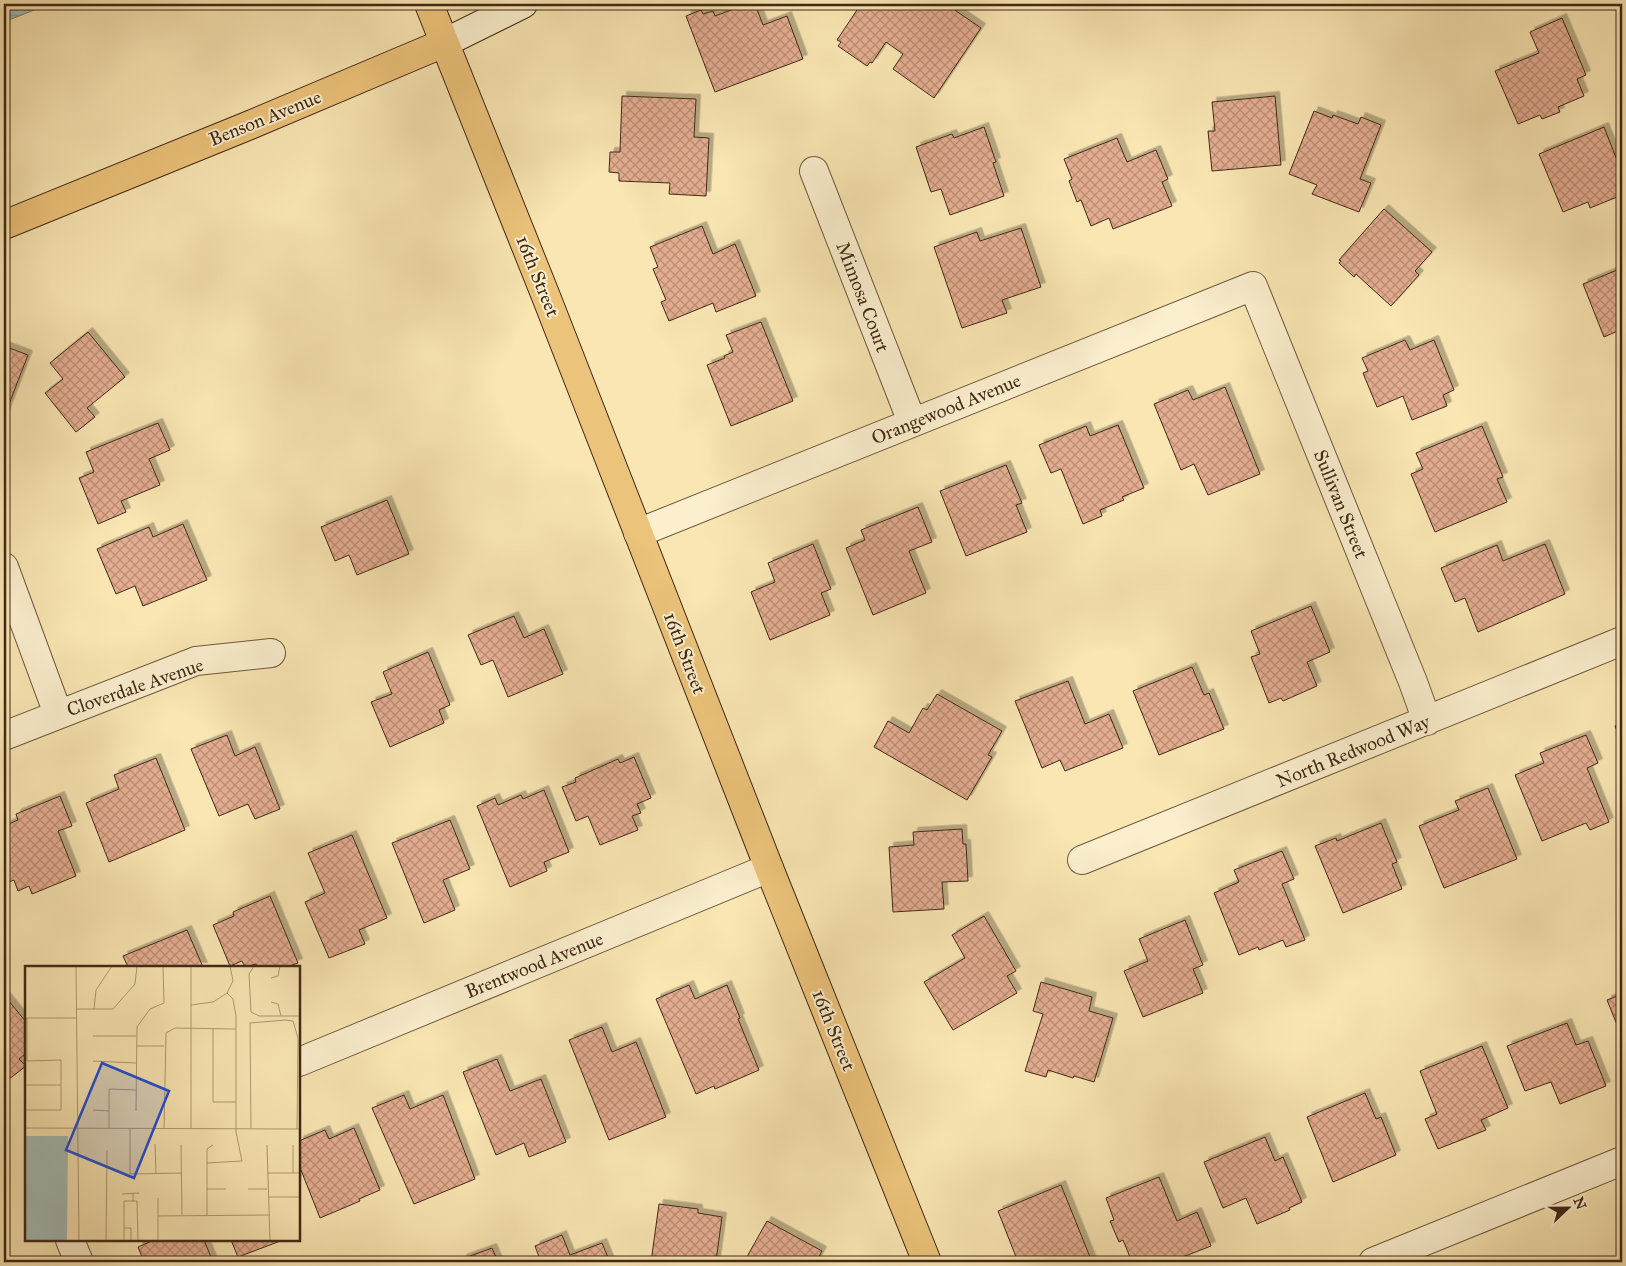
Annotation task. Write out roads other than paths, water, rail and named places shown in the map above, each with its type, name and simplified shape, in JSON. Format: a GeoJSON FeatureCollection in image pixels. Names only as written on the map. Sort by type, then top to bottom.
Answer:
{"type":"FeatureCollection","features":[{"type":"Feature","properties":{"kind":"main road","name":"16th Street"},"geometry":{"type":"LineString","coordinates":[[428,4],[547,299],[769,868],[927,1262]]}},
{"type":"Feature","properties":{"kind":"main road","name":"Benson Avenue"},"geometry":{"type":"LineString","coordinates":[[4,224],[250,125],[444,43]]}},
{"type":"Feature","properties":{"kind":"street","name":"Benson Avenue"},"geometry":{"type":"LineString","coordinates":[[444,43],[523,4]]}},
{"type":"Feature","properties":{"kind":"street","name":"Mimosa Court"},"geometry":{"type":"LineString","coordinates":[[814,171],[912,422]]}},
{"type":"Feature","properties":{"kind":"street","name":"Orangewood Avenue"},"geometry":{"type":"LineString","coordinates":[[638,532],[1254,286]]}},
{"type":"Feature","properties":{"kind":"street","name":"Sullivan Street"},"geometry":{"type":"LineString","coordinates":[[1254,286],[1427,721]]}},
{"type":"Feature","properties":{"kind":"street"},"geometry":{"type":"LineString","coordinates":[[4,567],[58,714]]}},
{"type":"Feature","properties":{"kind":"street","name":"North Redwood Way"},"geometry":{"type":"LineString","coordinates":[[1082,860],[1622,641]]}},
{"type":"Feature","properties":{"kind":"street","name":"Cloverdale Avenue"},"geometry":{"type":"LineString","coordinates":[[4,736],[196,661],[271,653]]}},
{"type":"Feature","properties":{"kind":"street","name":"Brentwood Avenue"},"geometry":{"type":"LineString","coordinates":[[300,1062],[769,868]]}},
{"type":"Feature","properties":{"kind":"street"},"geometry":{"type":"LineString","coordinates":[[1373,1262],[1622,1161]]}},
{"type":"Feature","properties":{"kind":"street"},"geometry":{"type":"LineString","coordinates":[[70,1241],[79,1262]]}},
{"type":"Feature","properties":{"kind":"water"},"geometry":{"type":"Polygon","coordinates":[[[4,4],[49,4],[4,22],[4,4]]]}}]}
